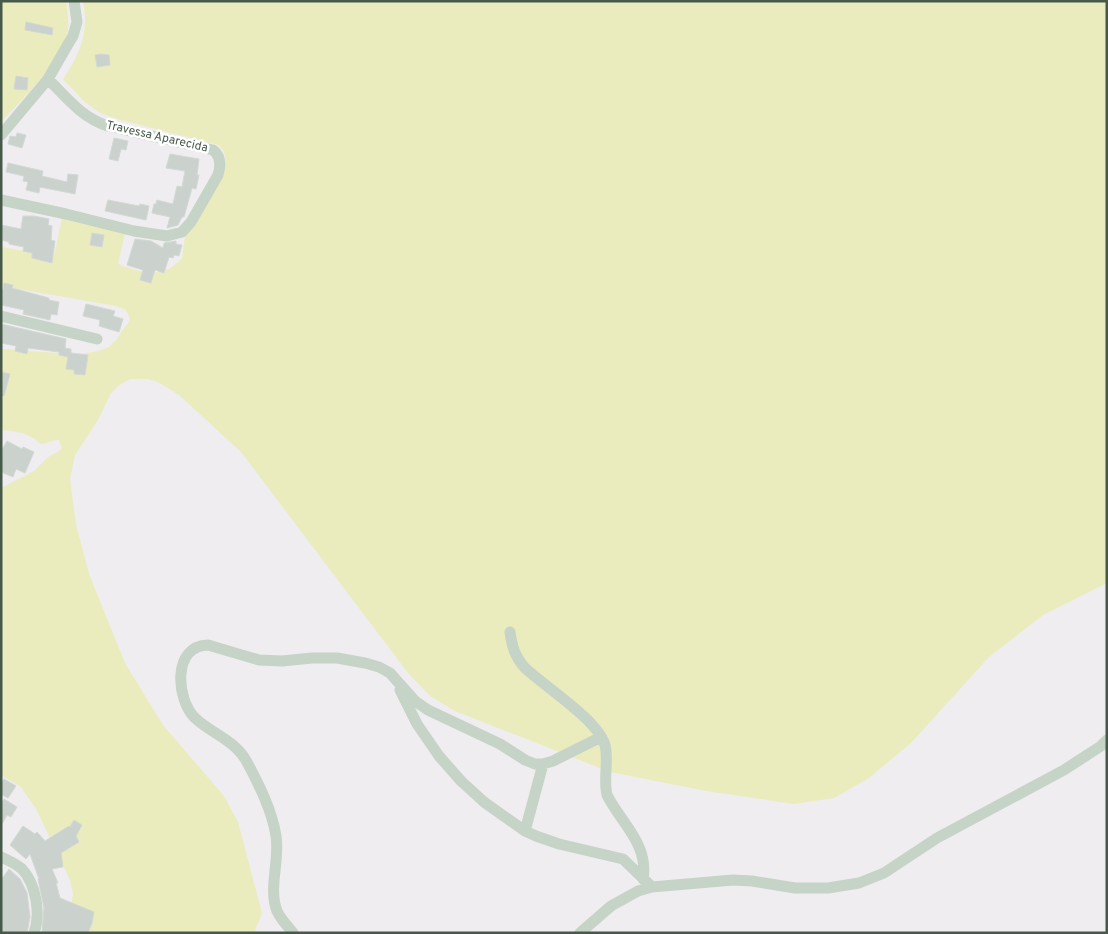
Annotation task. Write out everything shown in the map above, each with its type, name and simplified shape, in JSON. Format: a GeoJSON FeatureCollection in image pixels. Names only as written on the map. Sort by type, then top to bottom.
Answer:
{"type":"FeatureCollection","features":[{"type":"Feature","properties":{"kind":"street"},"geometry":{"type":"LineString","coordinates":[[1,135],[48,79],[67,46],[76,28],[77,17],[74,1]]}},
{"type":"Feature","properties":{"kind":"street","name":"Travessa Aparecida"},"geometry":{"type":"LineString","coordinates":[[1,200],[134,231],[167,236],[182,232],[191,222],[218,175],[220,168],[219,158],[212,150],[108,126],[93,120],[48,79]]}},
{"type":"Feature","properties":{"kind":"street"},"geometry":{"type":"LineString","coordinates":[[1,316],[97,339]]}},
{"type":"Feature","properties":{"kind":"street"},"geometry":{"type":"LineString","coordinates":[[510,632],[513,650],[517,659],[524,667],[585,717],[601,737],[606,750],[605,786],[607,795],[639,846],[643,860],[643,879]]}},
{"type":"Feature","properties":{"kind":"street"},"geometry":{"type":"LineString","coordinates":[[293,933],[281,918],[275,904],[274,887],[277,847],[270,810],[253,773],[240,751],[227,739],[203,724],[190,710],[184,696],[181,678],[184,662],[190,650],[208,645],[258,660],[337,658],[365,662],[390,673],[415,701],[428,710],[500,744],[535,764],[543,764],[566,755],[601,737]]}},
{"type":"Feature","properties":{"kind":"street"},"geometry":{"type":"LineString","coordinates":[[390,673],[417,724],[439,756],[461,781],[484,802],[525,831],[536,836],[559,844],[623,859],[652,887]]}},
{"type":"Feature","properties":{"kind":"street"},"geometry":{"type":"LineString","coordinates":[[580,933],[611,906],[638,891],[652,887],[733,880],[795,888],[828,888],[859,883],[884,873],[937,838],[1064,770],[1107,740]]}},
{"type":"Feature","properties":{"kind":"street"},"geometry":{"type":"LineString","coordinates":[[525,831],[543,764]]}},
{"type":"Feature","properties":{"kind":"street"},"geometry":{"type":"LineString","coordinates":[[1,857],[20,868],[30,884],[38,911],[34,933]]}},
{"type":"Feature","properties":{"kind":"green space"},"geometry":{"type":"Polygon","coordinates":[[[1,1],[66,1],[68,25],[66,40],[62,50],[37,83],[1,122],[1,1]]]}},
{"type":"Feature","properties":{"kind":"green space"},"geometry":{"type":"Polygon","coordinates":[[[83,1],[1107,1],[1107,583],[1043,615],[989,657],[911,743],[869,778],[834,798],[794,804],[706,791],[610,772],[455,711],[430,696],[408,673],[241,452],[179,395],[158,382],[148,379],[130,379],[118,386],[110,395],[98,420],[75,455],[70,479],[76,524],[89,574],[125,663],[163,725],[224,796],[238,822],[262,913],[254,933],[67,933],[73,894],[70,880],[36,809],[21,787],[1,775],[1,488],[34,471],[48,457],[62,448],[59,440],[41,444],[26,434],[1,430],[1,349],[73,354],[100,350],[114,343],[130,318],[126,310],[116,306],[1,286],[1,247],[54,256],[62,218],[125,233],[118,264],[144,272],[160,272],[175,265],[182,258],[185,236],[225,163],[224,153],[218,145],[100,113],[85,102],[63,79],[75,60],[82,42],[85,23],[83,1]]]}},
{"type":"Feature","properties":{"kind":"building"},"geometry":{"type":"Polygon","coordinates":[[[26,22],[53,28],[52,35],[25,30],[26,22]]]}},
{"type":"Feature","properties":{"kind":"building"},"geometry":{"type":"Polygon","coordinates":[[[95,55],[109,55],[110,65],[97,67],[95,55]]]}},
{"type":"Feature","properties":{"kind":"building"},"geometry":{"type":"Polygon","coordinates":[[[16,76],[28,78],[27,90],[14,89],[16,76]]]}},
{"type":"Feature","properties":{"kind":"building"},"geometry":{"type":"Polygon","coordinates":[[[17,133],[26,135],[22,148],[8,144],[10,136],[16,137],[17,133]]]}},
{"type":"Feature","properties":{"kind":"building"},"geometry":{"type":"Polygon","coordinates":[[[114,138],[128,141],[126,150],[121,149],[118,161],[109,159],[114,138]]]}},
{"type":"Feature","properties":{"kind":"building"},"geometry":{"type":"Polygon","coordinates":[[[170,154],[199,159],[197,175],[199,175],[196,189],[192,188],[184,217],[182,217],[178,225],[167,228],[170,217],[152,213],[154,204],[156,204],[157,200],[173,204],[177,186],[182,187],[185,171],[166,168],[170,154]]]}},
{"type":"Feature","properties":{"kind":"building"},"geometry":{"type":"Polygon","coordinates":[[[8,163],[43,171],[42,176],[67,182],[68,174],[78,175],[75,194],[40,187],[39,193],[26,190],[28,182],[23,181],[24,176],[6,172],[8,163]]]}},
{"type":"Feature","properties":{"kind":"building"},"geometry":{"type":"Polygon","coordinates":[[[108,200],[149,206],[146,220],[105,211],[108,200]]]}},
{"type":"Feature","properties":{"kind":"building"},"geometry":{"type":"Polygon","coordinates":[[[23,216],[49,219],[48,225],[52,226],[51,240],[55,241],[52,263],[32,258],[32,253],[23,251],[24,247],[9,244],[9,242],[2,240],[1,225],[21,229],[23,216]]]}},
{"type":"Feature","properties":{"kind":"building"},"geometry":{"type":"Polygon","coordinates":[[[92,233],[104,235],[102,247],[90,245],[92,233]]]}},
{"type":"Feature","properties":{"kind":"building"},"geometry":{"type":"Polygon","coordinates":[[[135,239],[151,241],[163,248],[164,243],[176,241],[176,244],[182,245],[179,256],[169,257],[164,273],[155,270],[151,283],[140,280],[143,270],[127,265],[135,239]]]}},
{"type":"Feature","properties":{"kind":"building"},"geometry":{"type":"Polygon","coordinates":[[[4,283],[13,285],[12,288],[59,302],[57,315],[51,314],[50,320],[23,314],[24,310],[1,305],[1,289],[3,290],[4,283]]]}},
{"type":"Feature","properties":{"kind":"building"},"geometry":{"type":"Polygon","coordinates":[[[86,304],[115,311],[113,316],[123,319],[119,332],[99,326],[100,320],[83,316],[86,304]]]}},
{"type":"Feature","properties":{"kind":"building"},"geometry":{"type":"Polygon","coordinates":[[[1,324],[66,339],[65,348],[71,349],[71,353],[88,355],[85,375],[74,374],[74,370],[66,369],[68,357],[59,355],[59,352],[28,348],[27,354],[15,351],[16,346],[1,343],[1,324]]]}},
{"type":"Feature","properties":{"kind":"building"},"geometry":{"type":"Polygon","coordinates":[[[1,372],[10,374],[4,396],[1,396],[1,372]]]}},
{"type":"Feature","properties":{"kind":"building"},"geometry":{"type":"Polygon","coordinates":[[[7,441],[22,449],[23,447],[34,452],[25,473],[16,469],[13,477],[1,472],[1,451],[7,441]]]}},
{"type":"Feature","properties":{"kind":"building"},"geometry":{"type":"Polygon","coordinates":[[[4,779],[16,786],[8,798],[1,794],[1,783],[4,779]]]}},
{"type":"Feature","properties":{"kind":"building"},"geometry":{"type":"Polygon","coordinates":[[[4,799],[17,807],[11,817],[7,815],[1,826],[1,804],[4,799]]]}},
{"type":"Feature","properties":{"kind":"building"},"geometry":{"type":"Polygon","coordinates":[[[74,820],[82,825],[76,836],[79,842],[61,853],[63,867],[52,869],[58,883],[56,883],[60,898],[94,912],[92,923],[88,933],[42,933],[44,908],[39,879],[30,854],[26,859],[10,845],[23,826],[35,834],[37,832],[45,841],[70,827],[74,820]]]}},
{"type":"Feature","properties":{"kind":"building"},"geometry":{"type":"Polygon","coordinates":[[[9,869],[20,879],[27,893],[30,917],[27,933],[1,933],[1,880],[9,869]]]}}]}
